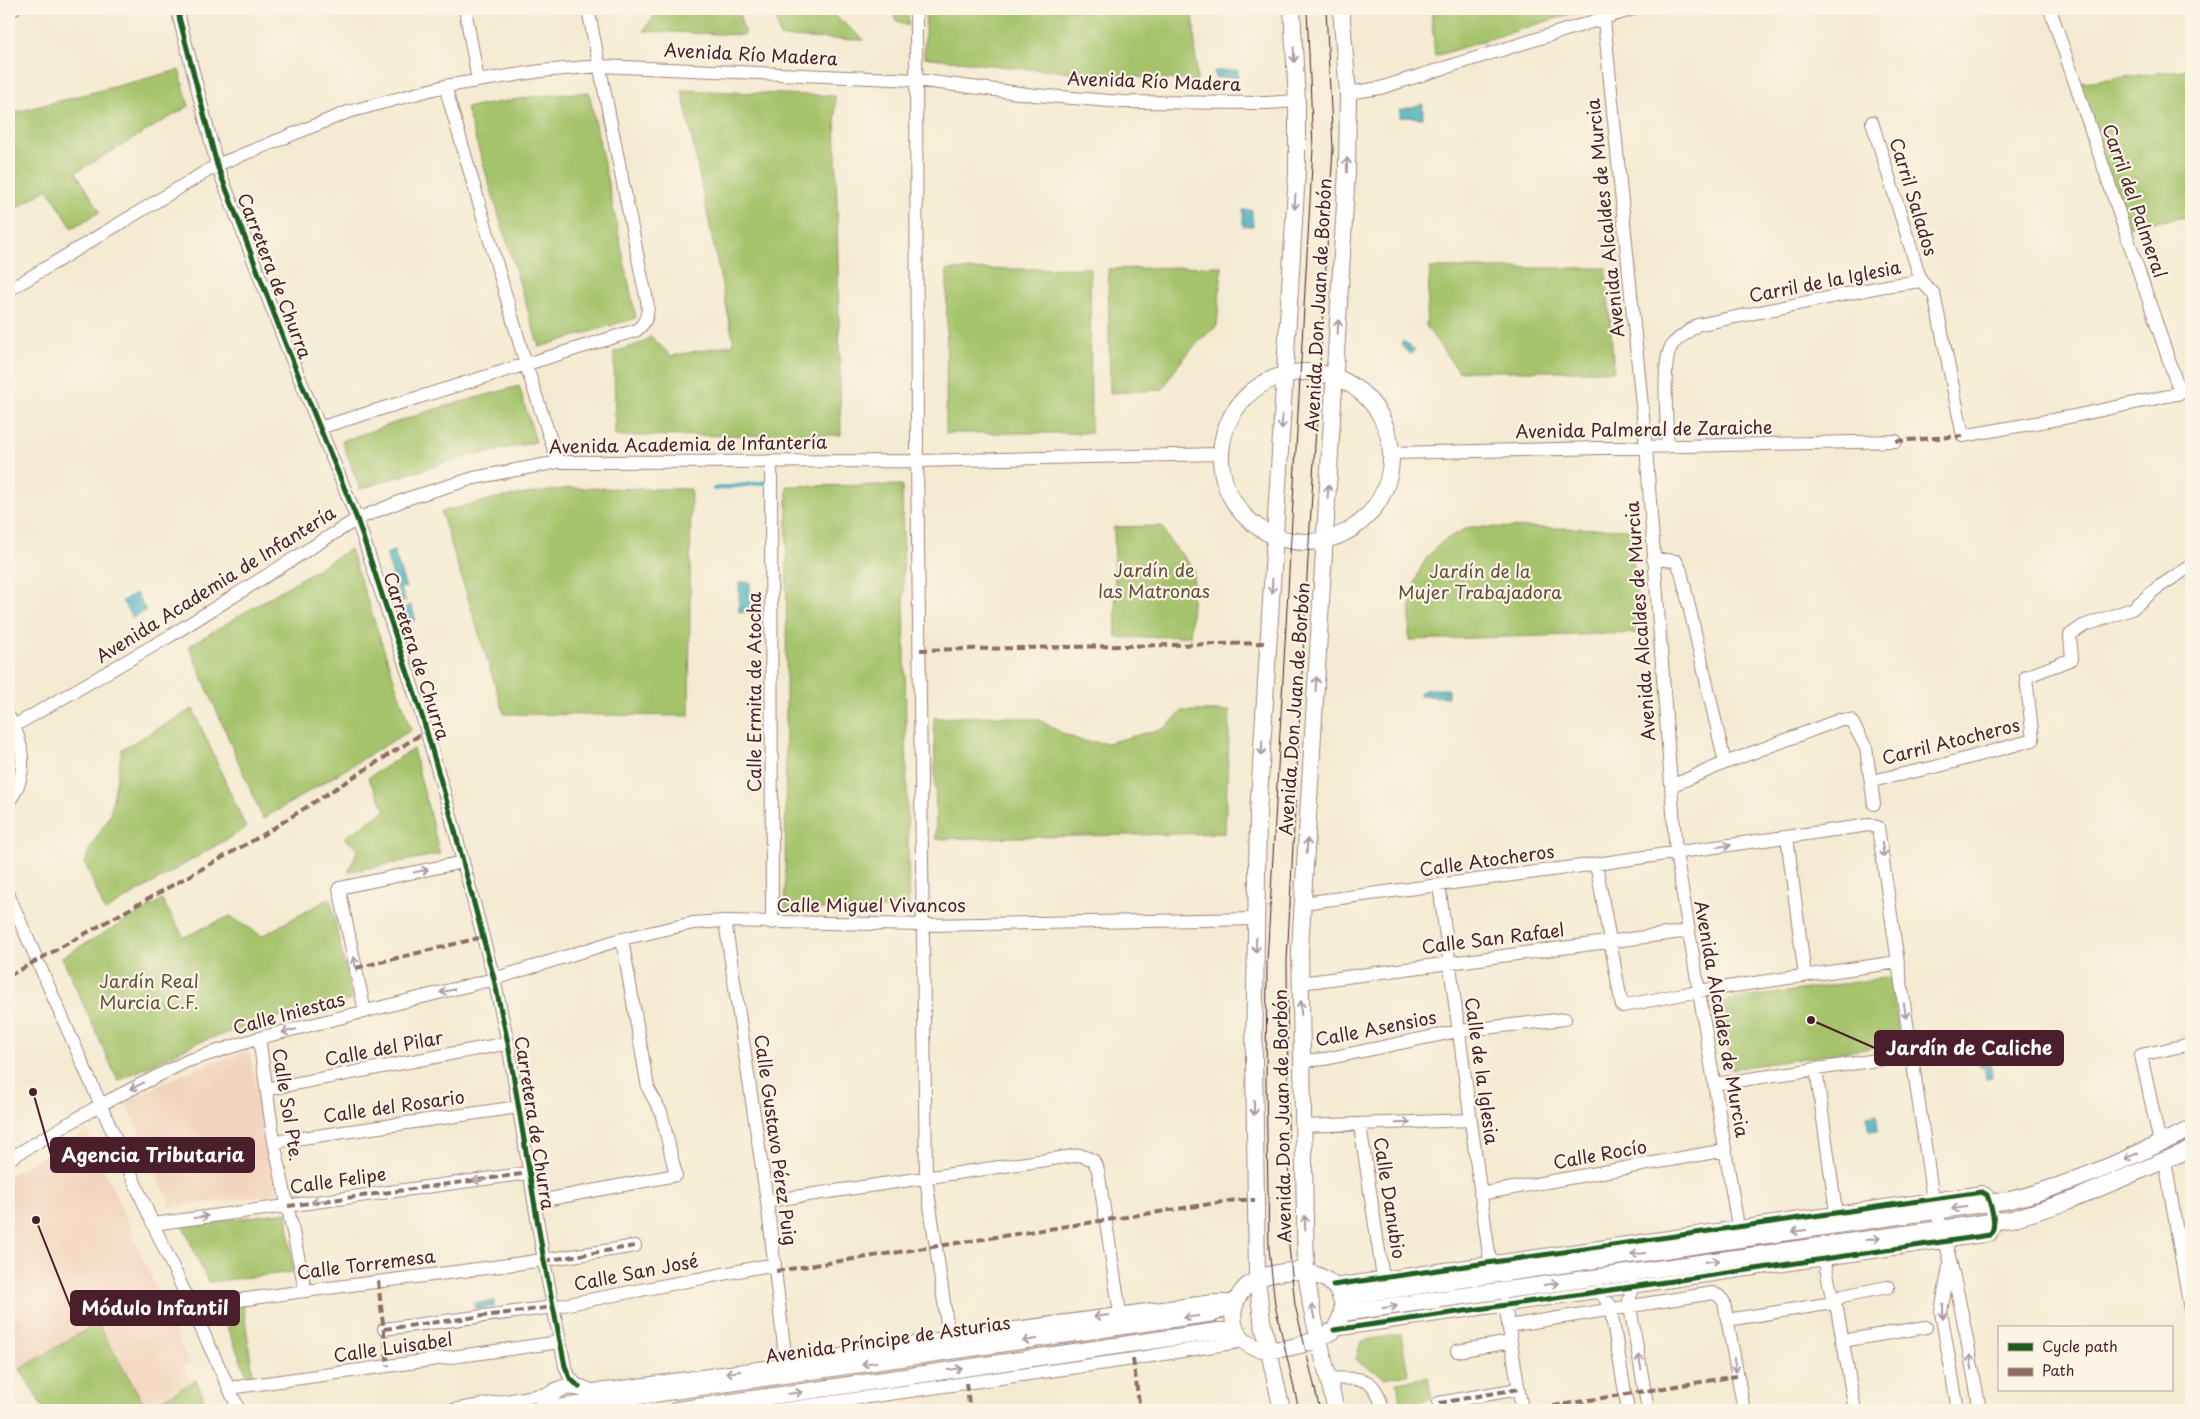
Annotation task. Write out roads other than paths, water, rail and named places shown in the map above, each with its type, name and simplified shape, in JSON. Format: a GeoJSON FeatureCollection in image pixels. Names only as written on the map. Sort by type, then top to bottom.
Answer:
{"type":"FeatureCollection","features":[{"type":"Feature","properties":{"kind":"main road","name":"Avenida Don Juan de Borbón"},"geometry":{"type":"LineString","coordinates":[[1282,1410],[1257,1279],[1254,1055],[1258,815],[1297,172],[1292,9]]}},
{"type":"Feature","properties":{"kind":"main road","name":"Avenida Don Juan de Borbón"},"geometry":{"type":"LineString","coordinates":[[1336,1410],[1306,1272],[1301,983],[1303,903],[1347,171],[1348,93],[1341,9]]}},
{"type":"Feature","properties":{"kind":"main road"},"geometry":{"type":"LineString","coordinates":[[1310,371],[1334,376],[1357,388],[1375,406],[1387,428],[1392,454],[1388,482],[1374,509],[1353,528],[1326,540],[1300,543],[1275,537],[1266,533],[1240,513],[1224,486],[1219,454],[1225,427],[1239,402],[1260,384],[1285,373],[1310,371]]}},
{"type":"Feature","properties":{"kind":"main road"},"geometry":{"type":"LineString","coordinates":[[1338,1298],[1935,1205],[1990,1203],[2041,1193],[2191,1129]]}},
{"type":"Feature","properties":{"kind":"main road"},"geometry":{"type":"LineString","coordinates":[[1338,1298],[1944,1234],[1993,1221],[2030,1214],[2067,1202],[2191,1149]]}},
{"type":"Feature","properties":{"kind":"main road"},"geometry":{"type":"LineString","coordinates":[[1282,1272],[1306,1272],[1325,1278],[1338,1298],[1334,1330],[1298,1346],[1269,1348],[1256,1347],[1240,1336],[1233,1320],[1236,1301],[1241,1291],[1257,1279],[1282,1272]]}},
{"type":"Feature","properties":{"kind":"main road","name":"Avenida Príncipe de Asturias"},"geometry":{"type":"LineString","coordinates":[[542,1410],[600,1406],[1214,1313],[1236,1301]]}},
{"type":"Feature","properties":{"kind":"main road"},"geometry":{"type":"LineString","coordinates":[[677,1410],[1170,1338],[1240,1336]]}},
{"type":"Feature","properties":{"kind":"main road"},"geometry":{"type":"LineString","coordinates":[[542,1410],[555,1391],[580,1387],[590,1392],[600,1406]]}},
{"type":"Feature","properties":{"kind":"street"},"geometry":{"type":"LineString","coordinates":[[9,10],[14,9]]}},
{"type":"Feature","properties":{"kind":"street","name":"Carretera de Churra"},"geometry":{"type":"LineString","coordinates":[[178,9],[217,165],[319,428],[357,519],[423,719],[494,979],[508,1044],[544,1262],[565,1366],[570,1378],[580,1387]]}},
{"type":"Feature","properties":{"kind":"street"},"geometry":{"type":"LineString","coordinates":[[465,9],[478,80]]}},
{"type":"Feature","properties":{"kind":"street"},"geometry":{"type":"LineString","coordinates":[[319,428],[637,330],[646,323],[649,315],[588,9]]}},
{"type":"Feature","properties":{"kind":"street"},"geometry":{"type":"LineString","coordinates":[[916,9],[917,461],[926,1178],[949,1337]]}},
{"type":"Feature","properties":{"kind":"street"},"geometry":{"type":"LineString","coordinates":[[1348,93],[1380,88],[1604,13],[1633,9]]}},
{"type":"Feature","properties":{"kind":"street","name":"Carril del Palmeral"},"geometry":{"type":"LineString","coordinates":[[2050,9],[2186,392]]}},
{"type":"Feature","properties":{"kind":"street","name":"Avenida Alcaldes de Murcia"},"geometry":{"type":"LineString","coordinates":[[1604,13],[1646,447],[1676,853],[1738,1227]]}},
{"type":"Feature","properties":{"kind":"street","name":"Avenida Río Madera"},"geometry":{"type":"LineString","coordinates":[[9,290],[217,165],[348,112],[445,86],[478,80],[540,71],[600,66],[916,80],[1034,95],[1122,102],[1258,103],[1296,100]]}},
{"type":"Feature","properties":{"kind":"street"},"geometry":{"type":"LineString","coordinates":[[445,86],[526,364],[558,462]]}},
{"type":"Feature","properties":{"kind":"street","name":"Carril Salados"},"geometry":{"type":"LineString","coordinates":[[1872,122],[1921,281]]}},
{"type":"Feature","properties":{"kind":"street","name":"Carril de la Iglesia"},"geometry":{"type":"LineString","coordinates":[[1668,446],[1666,399],[1670,352],[1672,346],[1697,325],[1885,286],[1921,281],[1934,294],[1963,436],[2069,418],[2186,392]]}},
{"type":"Feature","properties":{"kind":"street","name":"Avenida Palmeral de Zaraiche"},"geometry":{"type":"LineString","coordinates":[[1392,454],[1896,440]]}},
{"type":"Feature","properties":{"kind":"street","name":"Avenida Academia de Infantería"},"geometry":{"type":"LineString","coordinates":[[11,721],[170,636],[357,519],[409,498],[474,478],[558,462],[917,461],[1219,454]]}},
{"type":"Feature","properties":{"kind":"street","name":"Calle Ermita de Atocha"},"geometry":{"type":"LineString","coordinates":[[771,461],[772,923]]}},
{"type":"Feature","properties":{"kind":"street"},"geometry":{"type":"LineString","coordinates":[[1653,559],[1676,561],[1681,571],[1725,763]]}},
{"type":"Feature","properties":{"kind":"street","name":"Carril Atocheros"},"geometry":{"type":"LineString","coordinates":[[1871,781],[1936,767],[2033,740],[2026,677],[2072,659],[2070,635],[2083,626],[2132,609],[2157,588],[2191,566]]}},
{"type":"Feature","properties":{"kind":"street"},"geometry":{"type":"LineString","coordinates":[[1671,786],[1725,763],[1839,720],[1851,720],[1866,748],[1874,804]]}},
{"type":"Feature","properties":{"kind":"street"},"geometry":{"type":"LineString","coordinates":[[9,801],[20,778],[23,758],[20,738],[11,721]]}},
{"type":"Feature","properties":{"kind":"street","name":"Calle Atocheros"},"geometry":{"type":"LineString","coordinates":[[1303,903],[1868,825],[1878,827],[1898,962]]}},
{"type":"Feature","properties":{"kind":"street"},"geometry":{"type":"LineString","coordinates":[[1787,837],[1805,976]]}},
{"type":"Feature","properties":{"kind":"street"},"geometry":{"type":"LineString","coordinates":[[365,1012],[339,888],[463,862]]}},
{"type":"Feature","properties":{"kind":"street"},"geometry":{"type":"LineString","coordinates":[[1596,864],[1622,1006],[1699,991],[1898,962],[1935,1205],[1944,1234],[1949,1264],[1957,1287],[1980,1410]]}},
{"type":"Feature","properties":{"kind":"street","name":"Calle de la Iglesia"},"geometry":{"type":"LineString","coordinates":[[1439,885],[1448,963],[1490,1262]]}},
{"type":"Feature","properties":{"kind":"street"},"geometry":{"type":"LineString","coordinates":[[9,896],[153,1224],[230,1388],[238,1410]]}},
{"type":"Feature","properties":{"kind":"street","name":"Calle Miguel Vivancos"},"geometry":{"type":"LineString","coordinates":[[494,979],[622,940],[693,923],[725,921],[924,925],[1256,919]]}},
{"type":"Feature","properties":{"kind":"street","name":"Calle Gustavo Pérez Puig"},"geometry":{"type":"LineString","coordinates":[[725,921],[767,1201],[786,1364]]}},
{"type":"Feature","properties":{"kind":"street","name":"Calle San Rafael"},"geometry":{"type":"LineString","coordinates":[[1301,983],[1689,931]]}},
{"type":"Feature","properties":{"kind":"street"},"geometry":{"type":"LineString","coordinates":[[534,1202],[676,1175],[661,1112],[648,1088],[622,940]]}},
{"type":"Feature","properties":{"kind":"street","name":"Calle Iniestas"},"geometry":{"type":"LineString","coordinates":[[9,1159],[100,1105],[187,1061],[259,1038],[494,979]]}},
{"type":"Feature","properties":{"kind":"street","name":"Calle Asensios"},"geometry":{"type":"LineString","coordinates":[[1302,1061],[1325,1059],[1458,1031],[1565,1019]]}},
{"type":"Feature","properties":{"kind":"street","name":"Calle Sol Pte."},"geometry":{"type":"LineString","coordinates":[[259,1038],[274,1142],[305,1289]]}},
{"type":"Feature","properties":{"kind":"street","name":"Calle del Pilar"},"geometry":{"type":"LineString","coordinates":[[267,1089],[508,1044]]}},
{"type":"Feature","properties":{"kind":"street"},"geometry":{"type":"LineString","coordinates":[[2160,1143],[2141,1055],[2191,1044]]}},
{"type":"Feature","properties":{"kind":"street"},"geometry":{"type":"LineString","coordinates":[[1715,1084],[1911,1055]]}},
{"type":"Feature","properties":{"kind":"street"},"geometry":{"type":"LineString","coordinates":[[1816,1069],[1836,1212]]}},
{"type":"Feature","properties":{"kind":"street","name":"Calle del Rosario"},"geometry":{"type":"LineString","coordinates":[[274,1142],[519,1107]]}},
{"type":"Feature","properties":{"kind":"street"},"geometry":{"type":"LineString","coordinates":[[1302,1126],[1470,1120]]}},
{"type":"Feature","properties":{"kind":"street","name":"Calle Danubio"},"geometry":{"type":"LineString","coordinates":[[1360,1125],[1383,1278]]}},
{"type":"Feature","properties":{"kind":"street","name":"Calle Rocío"},"geometry":{"type":"LineString","coordinates":[[1480,1194],[1726,1150]]}},
{"type":"Feature","properties":{"kind":"street"},"geometry":{"type":"LineString","coordinates":[[767,1201],[1080,1155],[1093,1160],[1098,1170],[1120,1313]]}},
{"type":"Feature","properties":{"kind":"street"},"geometry":{"type":"LineString","coordinates":[[2164,1161],[2191,1315]]}},
{"type":"Feature","properties":{"kind":"street","name":"Calle Felipe"},"geometry":{"type":"LineString","coordinates":[[153,1224],[529,1173]]}},
{"type":"Feature","properties":{"kind":"street"},"geometry":{"type":"LineString","coordinates":[[1990,1203],[1993,1221]]}},
{"type":"Feature","properties":{"kind":"street"},"geometry":{"type":"LineString","coordinates":[[1338,1298],[1383,1278],[1836,1212],[1935,1205]]}},
{"type":"Feature","properties":{"kind":"street"},"geometry":{"type":"LineString","coordinates":[[1334,1330],[1824,1258],[1944,1234]]}},
{"type":"Feature","properties":{"kind":"street","name":"Calle Torremesa"},"geometry":{"type":"LineString","coordinates":[[192,1307],[305,1289],[544,1262],[635,1246]]}},
{"type":"Feature","properties":{"kind":"street"},"geometry":{"type":"LineString","coordinates":[[1824,1258],[1833,1303],[1837,1309],[1854,1410]]}},
{"type":"Feature","properties":{"kind":"street","name":"Calle San José"},"geometry":{"type":"LineString","coordinates":[[384,1329],[553,1307],[775,1264]]}},
{"type":"Feature","properties":{"kind":"street"},"geometry":{"type":"LineString","coordinates":[[1949,1264],[1941,1312],[1958,1410]]}},
{"type":"Feature","properties":{"kind":"street"},"geometry":{"type":"LineString","coordinates":[[1634,1285],[1630,1295],[1630,1306],[1648,1410]]}},
{"type":"Feature","properties":{"kind":"street"},"geometry":{"type":"LineString","coordinates":[[1727,1320],[1833,1303],[1842,1296],[1888,1287]]}},
{"type":"Feature","properties":{"kind":"street"},"geometry":{"type":"LineString","coordinates":[[1599,1290],[1608,1300],[1611,1309],[1628,1410]]}},
{"type":"Feature","properties":{"kind":"street"},"geometry":{"type":"LineString","coordinates":[[1508,1326],[1713,1293],[1724,1302],[1744,1410]]}},
{"type":"Feature","properties":{"kind":"street"},"geometry":{"type":"LineString","coordinates":[[580,1387],[604,1390],[786,1364],[949,1337],[1213,1300],[1236,1301]]}},
{"type":"Feature","properties":{"kind":"street"},"geometry":{"type":"LineString","coordinates":[[1505,1304],[1522,1410]]}},
{"type":"Feature","properties":{"kind":"street"},"geometry":{"type":"LineString","coordinates":[[1842,1341],[1926,1327]]}},
{"type":"Feature","properties":{"kind":"street"},"geometry":{"type":"LineString","coordinates":[[776,1410],[1133,1359],[1240,1336]]}},
{"type":"Feature","properties":{"kind":"street","name":"Calle Luisabel"},"geometry":{"type":"LineString","coordinates":[[230,1388],[560,1342]]}},
{"type":"Feature","properties":{"kind":"street"},"geometry":{"type":"LineString","coordinates":[[1457,1352],[1511,1342]]}},
{"type":"Feature","properties":{"kind":"street","name":"Carretera de Churra"},"geometry":{"type":"LineString","coordinates":[[555,1391],[565,1366]]}},
{"type":"Feature","properties":{"kind":"street"},"geometry":{"type":"LineString","coordinates":[[1328,1378],[1365,1381],[1373,1384],[1379,1394],[1383,1410]]}},
{"type":"Feature","properties":{"kind":"street"},"geometry":{"type":"LineString","coordinates":[[1439,1403],[1518,1389]]}},
{"type":"Feature","properties":{"kind":"street"},"geometry":{"type":"LineString","coordinates":[[453,1410],[555,1391]]}},
{"type":"Feature","properties":{"kind":"water"},"geometry":{"type":"Polygon","coordinates":[[[1238,70],[1238,77],[1215,78],[1214,71],[1238,70]]]}},
{"type":"Feature","properties":{"kind":"water"},"geometry":{"type":"Polygon","coordinates":[[[1423,104],[1423,118],[1400,117],[1400,110],[1423,104]]]}},
{"type":"Feature","properties":{"kind":"water"},"geometry":{"type":"Polygon","coordinates":[[[1243,210],[1252,210],[1253,226],[1243,226],[1243,210]]]}},
{"type":"Feature","properties":{"kind":"water"},"geometry":{"type":"Polygon","coordinates":[[[1403,341],[1415,350],[1410,355],[1401,345],[1403,341]]]}},
{"type":"Feature","properties":{"kind":"water"},"geometry":{"type":"Polygon","coordinates":[[[394,551],[406,588],[400,587],[406,601],[401,602],[386,554],[394,551]]]}},
{"type":"Feature","properties":{"kind":"water"},"geometry":{"type":"Polygon","coordinates":[[[739,582],[750,582],[750,612],[739,612],[739,582]]]}},
{"type":"Feature","properties":{"kind":"water"},"geometry":{"type":"Polygon","coordinates":[[[136,593],[146,610],[132,618],[122,601],[136,593]]]}},
{"type":"Feature","properties":{"kind":"water"},"geometry":{"type":"Polygon","coordinates":[[[411,605],[416,620],[408,623],[403,608],[411,605]]]}},
{"type":"Feature","properties":{"kind":"water"},"geometry":{"type":"Polygon","coordinates":[[[1428,689],[1448,689],[1448,697],[1420,696],[1420,692],[1428,689]]]}},
{"type":"Feature","properties":{"kind":"water"},"geometry":{"type":"Polygon","coordinates":[[[1979,1058],[1991,1058],[1992,1078],[1986,1079],[1984,1067],[1980,1067],[1979,1058]]]}},
{"type":"Feature","properties":{"kind":"water"},"geometry":{"type":"Polygon","coordinates":[[[1877,1114],[1878,1131],[1870,1132],[1867,1116],[1877,1114]]]}},
{"type":"Feature","properties":{"kind":"water"},"geometry":{"type":"Polygon","coordinates":[[[494,1301],[494,1307],[475,1309],[474,1303],[494,1301]]]}},
{"type":"Feature","properties":{"kind":"waterway"},"geometry":{"type":"LineString","coordinates":[[714,489],[769,482]]}},
{"type":"Feature","properties":{"kind":"tram line"},"geometry":{"type":"LineString","coordinates":[[1299,1410],[1275,1305],[1269,1248],[1266,1082],[1267,962],[1313,148],[1307,9]]}},
{"type":"Feature","properties":{"kind":"tram line"},"geometry":{"type":"LineString","coordinates":[[1320,1410],[1295,1305],[1289,1246],[1287,961],[1307,576],[1333,149],[1326,9]]}},
{"type":"Feature","properties":{"kind":"place","name":"Jardín de Caliche"},"geometry":{"type":"Point","coordinates":[1811,1020]}},
{"type":"Feature","properties":{"kind":"place","name":"Agencia Tributaria"},"geometry":{"type":"Point","coordinates":[33,1092]}},
{"type":"Feature","properties":{"kind":"place","name":"Módulo Infantil"},"geometry":{"type":"Point","coordinates":[36,1220]}},
{"type":"Feature","properties":{"kind":"park label","name":"Jardín de las Matronas"},"geometry":{"type":"Point","coordinates":[1154,581]}},
{"type":"Feature","properties":{"kind":"park label","name":"Jardín de la Mujer Trabajadora"},"geometry":{"type":"Point","coordinates":[1480,582]}},
{"type":"Feature","properties":{"kind":"park label","name":"Jardín Real Murcia C.F."},"geometry":{"type":"Point","coordinates":[149,992]}}]}
